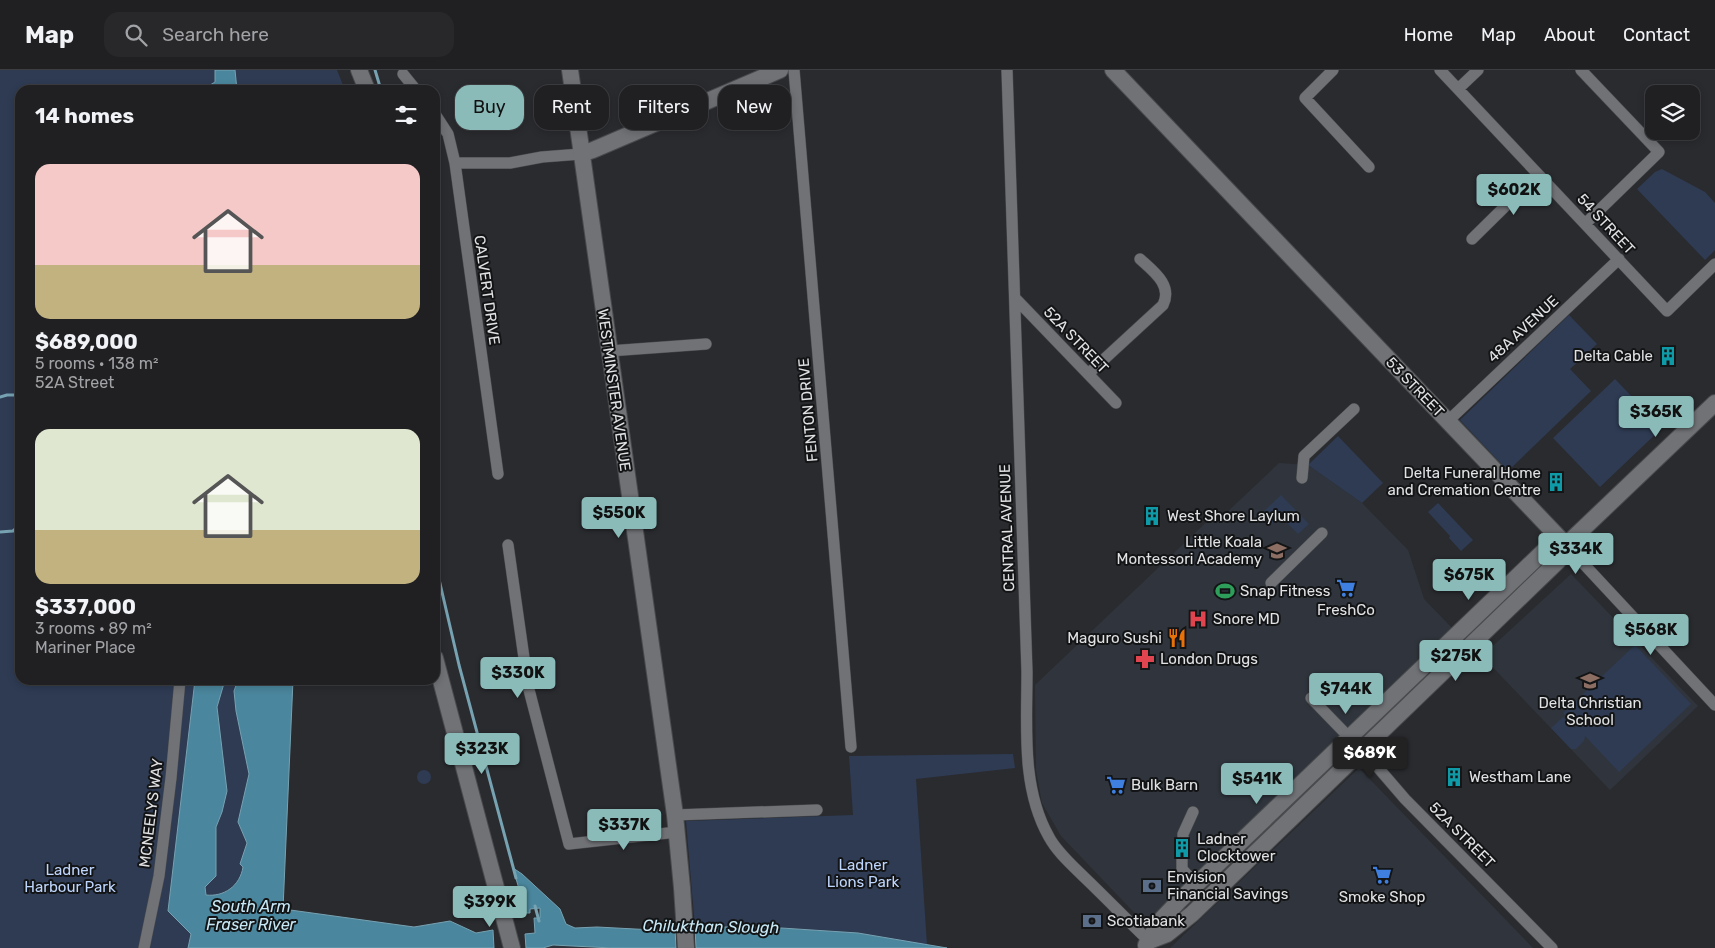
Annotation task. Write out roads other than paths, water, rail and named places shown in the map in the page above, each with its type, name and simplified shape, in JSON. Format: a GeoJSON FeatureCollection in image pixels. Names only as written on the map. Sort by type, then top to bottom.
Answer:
{"type":"FeatureCollection","features":[{"type":"Feature","properties":{"kind":"street"},"geometry":{"type":"LineString","coordinates":[[359,70],[365,85]]}},
{"type":"Feature","properties":{"kind":"street","name":"WESTMINSTER AVENUE"},"geometry":{"type":"LineString","coordinates":[[570,70],[675,815],[686,948]]}},
{"type":"Feature","properties":{"kind":"street"},"geometry":{"type":"LineString","coordinates":[[455,163],[510,163],[542,157],[581,154],[780,70]]}},
{"type":"Feature","properties":{"kind":"street","name":"FENTON DRIVE"},"geometry":{"type":"LineString","coordinates":[[794,70],[851,747]]}},
{"type":"Feature","properties":{"kind":"street","name":"CENTRAL AVENUE"},"geometry":{"type":"LineString","coordinates":[[1007,70],[1027,738],[1032,793],[1049,838],[1146,945]]}},
{"type":"Feature","properties":{"kind":"street","name":"53 STREET"},"geometry":{"type":"LineString","coordinates":[[1113,70],[1566,545],[1715,706]]}},
{"type":"Feature","properties":{"kind":"street"},"geometry":{"type":"LineString","coordinates":[[1333,70],[1304,98],[1370,167]]}},
{"type":"Feature","properties":{"kind":"street","name":"54 STREET"},"geometry":{"type":"LineString","coordinates":[[1440,70],[1667,311],[1715,264]]}},
{"type":"Feature","properties":{"kind":"street"},"geometry":{"type":"LineString","coordinates":[[1458,89],[1478,70]]}},
{"type":"Feature","properties":{"kind":"street"},"geometry":{"type":"LineString","coordinates":[[1580,70],[1659,152],[1585,224]]}},
{"type":"Feature","properties":{"kind":"street"},"geometry":{"type":"LineString","coordinates":[[404,74],[412,85]]}},
{"type":"Feature","properties":{"kind":"street","name":"CALVERT DRIVE"},"geometry":{"type":"LineString","coordinates":[[440,121],[448,134],[455,163],[498,474]]}},
{"type":"Feature","properties":{"kind":"street"},"geometry":{"type":"LineString","coordinates":[[1472,238],[1538,174]]}},
{"type":"Feature","properties":{"kind":"street"},"geometry":{"type":"LineString","coordinates":[[1088,374],[1163,305],[1166,298],[1166,290],[1162,280],[1140,258]]}},
{"type":"Feature","properties":{"kind":"street","name":"48A AVENUE"},"geometry":{"type":"LineString","coordinates":[[1448,421],[1618,259]]}},
{"type":"Feature","properties":{"kind":"street","name":"52A STREET"},"geometry":{"type":"LineString","coordinates":[[1015,298],[1116,403]]}},
{"type":"Feature","properties":{"kind":"street"},"geometry":{"type":"LineString","coordinates":[[609,350],[706,344]]}},
{"type":"Feature","properties":{"kind":"street"},"geometry":{"type":"LineString","coordinates":[[1146,945],[1167,934],[1192,914],[1558,561],[1566,545],[1715,402]]}},
{"type":"Feature","properties":{"kind":"street"},"geometry":{"type":"LineString","coordinates":[[1302,478],[1304,456],[1354,409]]}},
{"type":"Feature","properties":{"kind":"street"},"geometry":{"type":"LineString","coordinates":[[1271,584],[1322,533]]}},
{"type":"Feature","properties":{"kind":"street"},"geometry":{"type":"LineString","coordinates":[[508,545],[528,686],[569,844],[677,832]]}},
{"type":"Feature","properties":{"kind":"street"},"geometry":{"type":"LineString","coordinates":[[1146,945],[1158,924],[1179,901],[1546,549],[1566,545]]}},
{"type":"Feature","properties":{"kind":"street"},"geometry":{"type":"LineString","coordinates":[[440,677],[512,948]]}},
{"type":"Feature","properties":{"kind":"street","name":"MCNEELYS WAY"},"geometry":{"type":"LineString","coordinates":[[144,948],[159,876],[180,685]]}},
{"type":"Feature","properties":{"kind":"street","name":"52A STREET"},"geometry":{"type":"LineString","coordinates":[[1311,698],[1362,750],[1406,799],[1552,948]]}},
{"type":"Feature","properties":{"kind":"street"},"geometry":{"type":"LineString","coordinates":[[675,815],[817,810]]}},
{"type":"Feature","properties":{"kind":"street"},"geometry":{"type":"LineString","coordinates":[[1190,878],[1182,869],[1183,834],[1193,812]]}},
{"type":"Feature","properties":{"kind":"water"},"geometry":{"type":"Polygon","coordinates":[[[215,70],[235,70],[236,85],[210,85],[215,82],[215,70]]]}},
{"type":"Feature","properties":{"kind":"water","name":"South Arm Fraser River"},"geometry":{"type":"Polygon","coordinates":[[[194,685],[224,685],[217,707],[227,791],[216,827],[216,876],[205,887],[206,895],[213,895],[225,892],[235,885],[243,867],[240,864],[247,843],[238,822],[249,774],[236,711],[234,691],[236,685],[293,685],[283,909],[414,927],[450,921],[476,933],[493,930],[494,948],[188,948],[191,934],[168,911],[194,685]]]}},
{"type":"Feature","properties":{"kind":"water"},"geometry":{"type":"Polygon","coordinates":[[[513,868],[560,909],[566,924],[575,928],[675,929],[676,948],[612,948],[553,945],[543,948],[526,948],[525,934],[535,933],[534,918],[540,918],[540,908],[530,909],[530,913],[524,913],[513,868]]]}},
{"type":"Feature","properties":{"kind":"water"},"geometry":{"type":"Polygon","coordinates":[[[695,927],[766,927],[858,933],[947,948],[696,948],[695,927]]]}},
{"type":"Feature","properties":{"kind":"waterway"},"geometry":{"type":"LineString","coordinates":[[375,70],[380,85]]}},
{"type":"Feature","properties":{"kind":"waterway"},"geometry":{"type":"LineString","coordinates":[[0,397],[15,395]]}},
{"type":"Feature","properties":{"kind":"waterway"},"geometry":{"type":"LineString","coordinates":[[0,532],[15,529]]}},
{"type":"Feature","properties":{"kind":"waterway"},"geometry":{"type":"LineString","coordinates":[[440,583],[459,665],[516,878]]}},
{"type":"Feature","properties":{"kind":"waterway"},"geometry":{"type":"LineString","coordinates":[[535,906],[539,921]]}},
{"type":"Feature","properties":{"kind":"place","name":"Delta Cable"},"geometry":{"type":"Point","coordinates":[1668,356]}},
{"type":"Feature","properties":{"kind":"place","name":"Delta Funeral Home and Cremation Centre"},"geometry":{"type":"Point","coordinates":[1556,482]}},
{"type":"Feature","properties":{"kind":"place","name":"West Shore Laylum"},"geometry":{"type":"Point","coordinates":[1152,516]}},
{"type":"Feature","properties":{"kind":"place","name":"Little Koala Montessori Academy"},"geometry":{"type":"Point","coordinates":[1277,551]}},
{"type":"Feature","properties":{"kind":"place","name":"FreshCo"},"geometry":{"type":"Point","coordinates":[1346,588]}},
{"type":"Feature","properties":{"kind":"place","name":"Snap Fitness"},"geometry":{"type":"Point","coordinates":[1225,591]}},
{"type":"Feature","properties":{"kind":"place","name":"Snore MD"},"geometry":{"type":"Point","coordinates":[1198,619]}},
{"type":"Feature","properties":{"kind":"place","name":"Maguro Sushi"},"geometry":{"type":"Point","coordinates":[1177,638]}},
{"type":"Feature","properties":{"kind":"place","name":"London Drugs"},"geometry":{"type":"Point","coordinates":[1145,659]}},
{"type":"Feature","properties":{"kind":"place","name":"Delta Christian School"},"geometry":{"type":"Point","coordinates":[1590,681]}},
{"type":"Feature","properties":{"kind":"place","name":"Westham Lane"},"geometry":{"type":"Point","coordinates":[1454,777]}},
{"type":"Feature","properties":{"kind":"place","name":"Bulk Barn"},"geometry":{"type":"Point","coordinates":[1116,785]}},
{"type":"Feature","properties":{"kind":"place","name":"Ladner Clocktower"},"geometry":{"type":"Point","coordinates":[1182,848]}},
{"type":"Feature","properties":{"kind":"place","name":"Smoke Shop"},"geometry":{"type":"Point","coordinates":[1382,875]}},
{"type":"Feature","properties":{"kind":"place","name":"Envision Financial Savings"},"geometry":{"type":"Point","coordinates":[1152,886]}},
{"type":"Feature","properties":{"kind":"place","name":"Scotiabank"},"geometry":{"type":"Point","coordinates":[1092,921]}},
{"type":"Feature","properties":{"kind":"park label","name":"Ladner Lions Park"},"geometry":{"type":"Point","coordinates":[863,874]}},
{"type":"Feature","properties":{"kind":"park label","name":"Ladner Harbour Park"},"geometry":{"type":"Point","coordinates":[70,878]}},
{"type":"Feature","properties":{"kind":"water label","name":"Chilukthan Slough"},"geometry":{"type":"Point","coordinates":[711,926]}}]}
